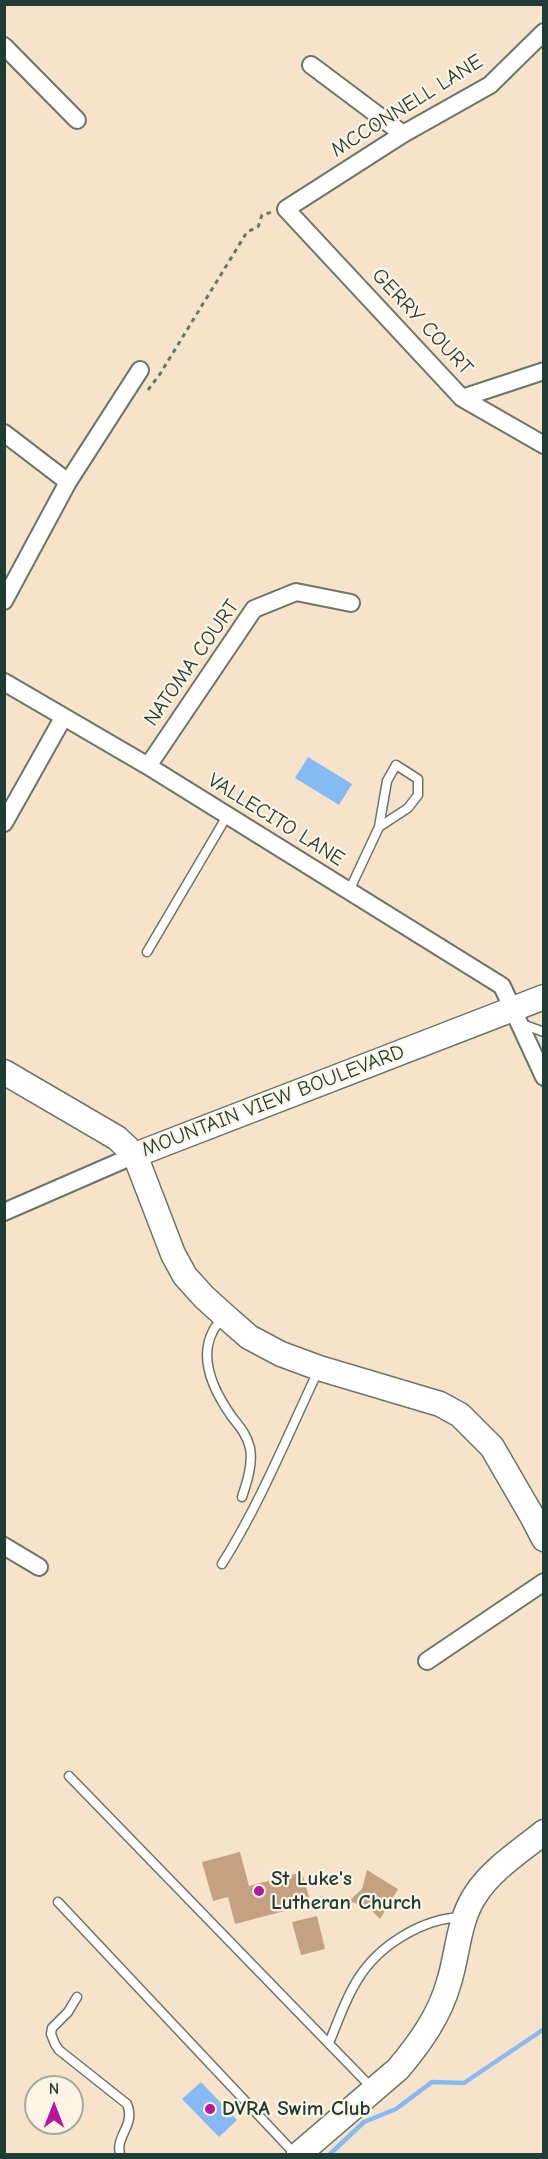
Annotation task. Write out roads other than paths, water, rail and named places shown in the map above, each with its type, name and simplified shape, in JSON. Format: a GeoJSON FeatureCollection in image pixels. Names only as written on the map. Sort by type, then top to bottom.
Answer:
{"type":"FeatureCollection","features":[{"type":"Feature","properties":{"kind":"street","name":"MCCONNELL LANE"},"geometry":{"type":"LineString","coordinates":[[286,209],[403,134],[490,85],[543,32]]}},
{"type":"Feature","properties":{"kind":"street"},"geometry":{"type":"LineString","coordinates":[[4,46],[77,120]]}},
{"type":"Feature","properties":{"kind":"street"},"geometry":{"type":"LineString","coordinates":[[311,65],[403,134]]}},
{"type":"Feature","properties":{"kind":"street","name":"GERRY COURT"},"geometry":{"type":"LineString","coordinates":[[286,209],[462,398],[543,445]]}},
{"type":"Feature","properties":{"kind":"street"},"geometry":{"type":"LineString","coordinates":[[4,601],[68,482],[140,370]]}},
{"type":"Feature","properties":{"kind":"street"},"geometry":{"type":"LineString","coordinates":[[462,398],[543,371]]}},
{"type":"Feature","properties":{"kind":"street"},"geometry":{"type":"LineString","coordinates":[[4,433],[68,482]]}},
{"type":"Feature","properties":{"kind":"street","name":"NATOMA COURT"},"geometry":{"type":"LineString","coordinates":[[147,766],[254,609],[296,592],[351,603]]}},
{"type":"Feature","properties":{"kind":"street","name":"VALLECITO LANE"},"geometry":{"type":"LineString","coordinates":[[4,682],[147,766],[502,986],[543,1077]]}},
{"type":"Feature","properties":{"kind":"street"},"geometry":{"type":"LineString","coordinates":[[4,823],[63,718]]}},
{"type":"Feature","properties":{"kind":"street","name":"MOUNTAIN VIEW BOULEVARD"},"geometry":{"type":"LineString","coordinates":[[4,1212],[135,1155],[515,1015],[543,997]]}},
{"type":"Feature","properties":{"kind":"street"},"geometry":{"type":"LineString","coordinates":[[4,1072],[117,1138],[135,1155],[172,1254],[186,1276],[225,1316],[249,1336],[281,1354],[319,1368],[430,1401],[460,1415],[492,1447],[543,1539]]}},
{"type":"Feature","properties":{"kind":"street"},"geometry":{"type":"LineString","coordinates":[[4,1546],[39,1567]]}},
{"type":"Feature","properties":{"kind":"street"},"geometry":{"type":"LineString","coordinates":[[427,1661],[543,1582]]}},
{"type":"Feature","properties":{"kind":"street"},"geometry":{"type":"LineString","coordinates":[[297,2154],[398,2069],[433,2022],[450,1981],[465,1917],[475,1895],[485,1883],[543,1832]]}},
{"type":"Feature","properties":{"kind":"lane"},"geometry":{"type":"LineString","coordinates":[[349,891],[379,827],[387,781],[396,765],[418,779],[418,795],[408,808],[379,827]]}},
{"type":"Feature","properties":{"kind":"lane"},"geometry":{"type":"LineString","coordinates":[[147,952],[227,816]]}},
{"type":"Feature","properties":{"kind":"lane"},"geometry":{"type":"LineString","coordinates":[[515,1015],[543,1032]]}},
{"type":"Feature","properties":{"kind":"lane"},"geometry":{"type":"LineString","coordinates":[[225,1316],[213,1331],[207,1353],[208,1368],[221,1398],[246,1434],[250,1450],[248,1479],[242,1497]]}},
{"type":"Feature","properties":{"kind":"lane"},"geometry":{"type":"LineString","coordinates":[[222,1564],[256,1504],[319,1368]]}},
{"type":"Feature","properties":{"kind":"lane"},"geometry":{"type":"LineString","coordinates":[[69,1776],[374,2091]]}},
{"type":"Feature","properties":{"kind":"lane"},"geometry":{"type":"LineString","coordinates":[[58,1902],[297,2154]]}},
{"type":"Feature","properties":{"kind":"lane"},"geometry":{"type":"LineString","coordinates":[[329,2043],[348,1997],[359,1977],[374,1958],[411,1932],[445,1917],[465,1917]]}},
{"type":"Feature","properties":{"kind":"lane"},"geometry":{"type":"LineString","coordinates":[[77,1997],[68,2012],[52,2028],[51,2034],[58,2050],[126,2104],[130,2112],[130,2120],[118,2149],[120,2154]]}},
{"type":"Feature","properties":{"kind":"water"},"geometry":{"type":"Polygon","coordinates":[[[308,757],[352,784],[339,805],[295,778],[308,757]]]}},
{"type":"Feature","properties":{"kind":"water","name":"DVRA Swim Club"},"geometry":{"type":"Polygon","coordinates":[[[201,2082],[237,2120],[219,2137],[182,2099],[201,2082]]]}},
{"type":"Feature","properties":{"kind":"waterway"},"geometry":{"type":"LineString","coordinates":[[330,2154],[364,2122],[396,2109],[432,2082],[464,2083],[544,2029]]}},
{"type":"Feature","properties":{"kind":"place","name":"St Luke's Lutheran Church"},"geometry":{"type":"Point","coordinates":[259,1891]}},
{"type":"Feature","properties":{"kind":"place","name":"DVRA Swim Club"},"geometry":{"type":"Point","coordinates":[210,2109]}}]}
